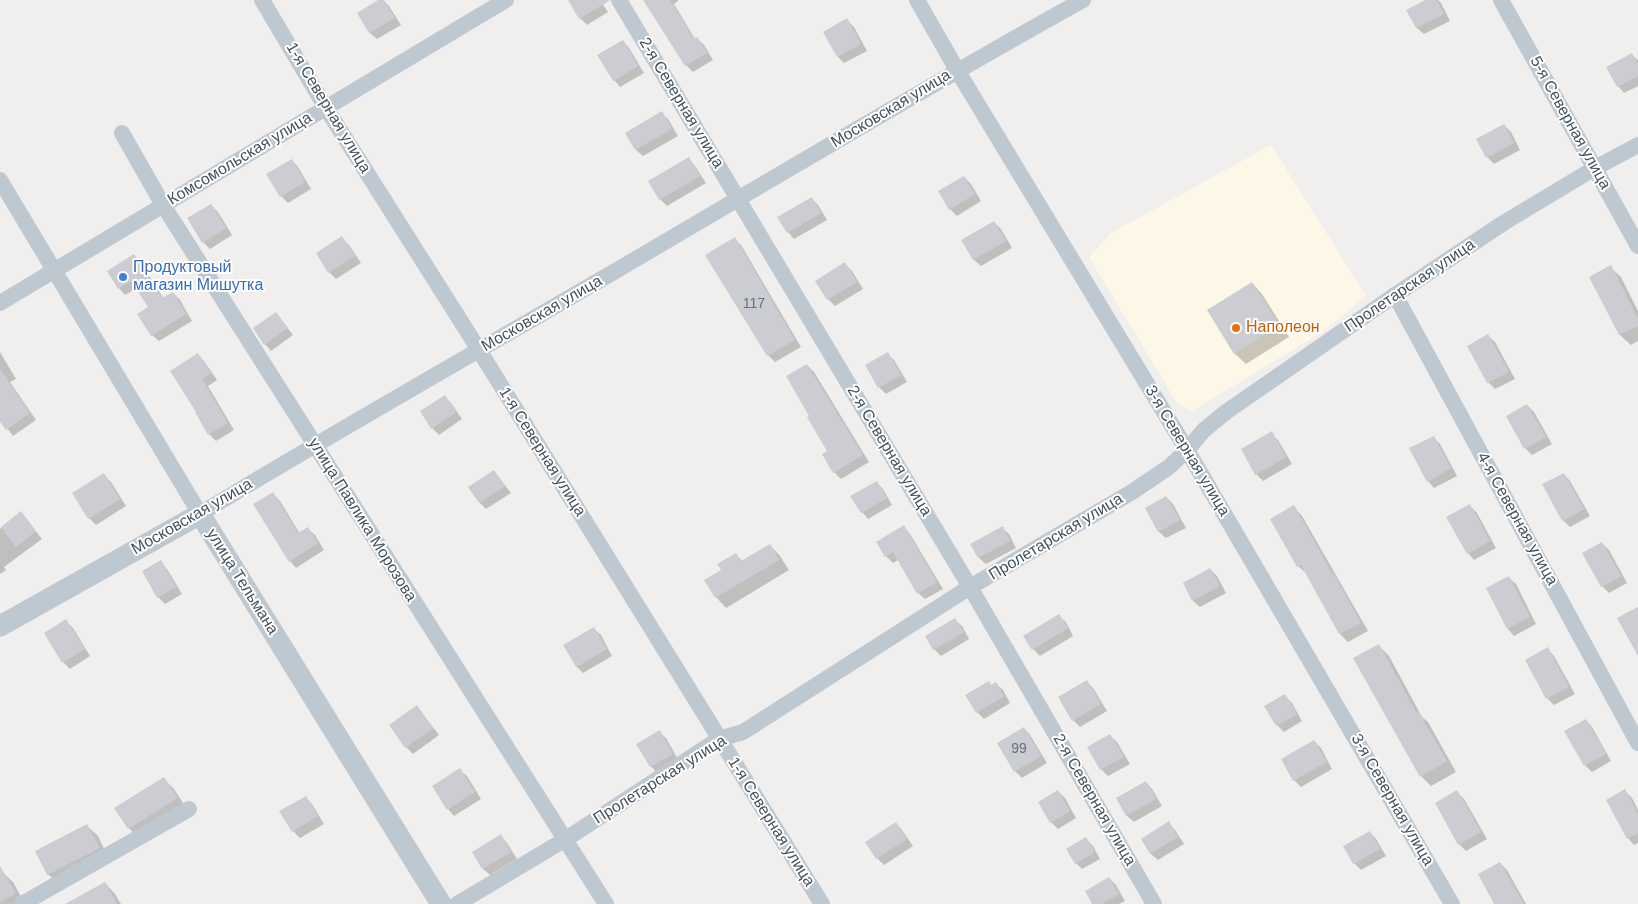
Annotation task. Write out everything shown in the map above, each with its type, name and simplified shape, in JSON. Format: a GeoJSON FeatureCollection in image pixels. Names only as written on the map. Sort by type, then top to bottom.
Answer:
{"type":"FeatureCollection","features":[{"type":"Feature","properties":{"kind":"street","name":"1-я Северная улица"},"geometry":{"type":"LineString","coordinates":[[262,0],[326,108],[479,350],[822,904]]}},
{"type":"Feature","properties":{"kind":"street","name":"Комсомольская улица"},"geometry":{"type":"LineString","coordinates":[[0,302],[506,0]]}},
{"type":"Feature","properties":{"kind":"street","name":"2-я Северная улица"},"geometry":{"type":"LineString","coordinates":[[619,0],[970,588],[1154,904]]}},
{"type":"Feature","properties":{"kind":"street","name":"3-я Северная улица"},"geometry":{"type":"LineString","coordinates":[[917,0],[957,70],[1187,450],[1452,904]]}},
{"type":"Feature","properties":{"kind":"street","name":"Московская улица"},"geometry":{"type":"LineString","coordinates":[[0,626],[200,514],[314,444],[479,350],[957,70],[1082,0]]}},
{"type":"Feature","properties":{"kind":"street","name":"5-я Северная улица"},"geometry":{"type":"LineString","coordinates":[[1502,0],[1638,246]]}},
{"type":"Feature","properties":{"kind":"street","name":"улица Павлика Морозова"},"geometry":{"type":"LineString","coordinates":[[122,133],[163,205],[606,904]]}},
{"type":"Feature","properties":{"kind":"street","name":"Пролетарская улица"},"geometry":{"type":"LineString","coordinates":[[457,904],[566,839],[719,739],[743,732],[970,588],[1132,492],[1169,467],[1204,430],[1226,412],[1395,295],[1505,222],[1595,168],[1638,145]]}},
{"type":"Feature","properties":{"kind":"street","name":"улица Тельмана"},"geometry":{"type":"LineString","coordinates":[[0,180],[200,514],[441,904]]}},
{"type":"Feature","properties":{"kind":"street","name":"4-я Северная улица"},"geometry":{"type":"LineString","coordinates":[[1395,295],[1638,743]]}},
{"type":"Feature","properties":{"kind":"street"},"geometry":{"type":"LineString","coordinates":[[22,904],[189,809]]}},
{"type":"Feature","properties":{"kind":"shaded area"},"geometry":{"type":"Polygon","coordinates":[[[1271,145],[1366,296],[1324,331],[1192,411],[1177,403],[1089,257],[1111,233],[1271,145]]]}},
{"type":"Feature","properties":{"kind":"building"},"geometry":{"type":"Polygon","coordinates":[[[378,0],[384,0],[395,18],[369,33],[357,13],[378,0]]]}},
{"type":"Feature","properties":{"kind":"building"},"geometry":{"type":"Polygon","coordinates":[[[568,0],[609,0],[609,1],[579,19],[568,0]]]}},
{"type":"Feature","properties":{"kind":"building"},"geometry":{"type":"Polygon","coordinates":[[[643,0],[670,0],[694,39],[697,37],[707,53],[685,66],[643,0]]]}},
{"type":"Feature","properties":{"kind":"building"},"geometry":{"type":"Polygon","coordinates":[[[1425,0],[1437,0],[1444,14],[1416,28],[1406,10],[1425,0]]]}},
{"type":"Feature","properties":{"kind":"building"},"geometry":{"type":"Polygon","coordinates":[[[847,18],[861,44],[837,57],[823,32],[847,18]]]}},
{"type":"Feature","properties":{"kind":"building"},"geometry":{"type":"Polygon","coordinates":[[[623,40],[638,66],[613,81],[597,55],[623,40]]]}},
{"type":"Feature","properties":{"kind":"building"},"geometry":{"type":"Polygon","coordinates":[[[1632,53],[1638,64],[1638,76],[1617,87],[1606,67],[1632,53]]]}},
{"type":"Feature","properties":{"kind":"building"},"geometry":{"type":"Polygon","coordinates":[[[662,111],[672,129],[635,150],[625,133],[662,111]]]}},
{"type":"Feature","properties":{"kind":"building"},"geometry":{"type":"Polygon","coordinates":[[[1504,124],[1514,143],[1486,158],[1476,139],[1504,124]]]}},
{"type":"Feature","properties":{"kind":"building"},"geometry":{"type":"Polygon","coordinates":[[[689,157],[700,176],[659,200],[648,181],[689,157]]]}},
{"type":"Feature","properties":{"kind":"building"},"geometry":{"type":"Polygon","coordinates":[[[292,159],[305,182],[280,197],[266,174],[292,159]]]}},
{"type":"Feature","properties":{"kind":"building"},"geometry":{"type":"Polygon","coordinates":[[[964,176],[975,194],[949,210],[938,191],[964,176]]]}},
{"type":"Feature","properties":{"kind":"building"},"geometry":{"type":"Polygon","coordinates":[[[812,197],[821,213],[787,233],[777,217],[812,197]]]}},
{"type":"Feature","properties":{"kind":"building"},"geometry":{"type":"Polygon","coordinates":[[[211,204],[226,228],[202,243],[187,218],[211,204]]]}},
{"type":"Feature","properties":{"kind":"building"},"geometry":{"type":"Polygon","coordinates":[[[994,221],[1006,241],[973,260],[961,240],[994,221]]]}},
{"type":"Feature","properties":{"kind":"building"},"geometry":{"type":"Polygon","coordinates":[[[342,236],[355,256],[328,273],[316,253],[342,236]]]}},
{"type":"Feature","properties":{"kind":"building"},"geometry":{"type":"Polygon","coordinates":[[[735,237],[795,340],[767,356],[705,255],[735,237]]]}},
{"type":"Feature","properties":{"kind":"building"},"geometry":{"type":"Polygon","coordinates":[[[134,254],[162,298],[173,292],[186,314],[151,336],[137,314],[148,307],[131,281],[118,289],[107,271],[134,254]]]}},
{"type":"Feature","properties":{"kind":"building"},"geometry":{"type":"Polygon","coordinates":[[[845,262],[857,282],[827,300],[815,281],[845,262]]]}},
{"type":"Feature","properties":{"kind":"building"},"geometry":{"type":"Polygon","coordinates":[[[1611,265],[1638,319],[1638,326],[1619,335],[1589,277],[1611,265]]]}},
{"type":"Feature","properties":{"kind":"building"},"geometry":{"type":"Polygon","coordinates":[[[1252,282],[1279,326],[1234,354],[1207,310],[1252,282]]]}},
{"type":"Feature","properties":{"kind":"building"},"geometry":{"type":"Polygon","coordinates":[[[276,312],[288,328],[264,345],[253,328],[276,312]]]}},
{"type":"Feature","properties":{"kind":"building"},"geometry":{"type":"Polygon","coordinates":[[[1488,334],[1509,372],[1487,383],[1467,346],[1488,334]]]}},
{"type":"Feature","properties":{"kind":"building"},"geometry":{"type":"Polygon","coordinates":[[[888,352],[901,375],[878,388],[865,365],[888,352]]]}},
{"type":"Feature","properties":{"kind":"building"},"geometry":{"type":"Polygon","coordinates":[[[198,353],[211,373],[202,379],[228,423],[208,435],[170,371],[198,353]]]}},
{"type":"Feature","properties":{"kind":"building"},"geometry":{"type":"Polygon","coordinates":[[[807,364],[863,455],[833,473],[822,454],[827,451],[786,376],[807,364]]]}},
{"type":"Feature","properties":{"kind":"building"},"geometry":{"type":"Polygon","coordinates":[[[0,369],[30,413],[6,430],[0,422],[0,369]]]}},
{"type":"Feature","properties":{"kind":"building"},"geometry":{"type":"Polygon","coordinates":[[[445,395],[456,412],[431,429],[420,411],[445,395]]]}},
{"type":"Feature","properties":{"kind":"building"},"geometry":{"type":"Polygon","coordinates":[[[1527,404],[1546,437],[1524,449],[1506,416],[1527,404]]]}},
{"type":"Feature","properties":{"kind":"building"},"geometry":{"type":"Polygon","coordinates":[[[1272,431],[1286,457],[1255,475],[1241,449],[1272,431]]]}},
{"type":"Feature","properties":{"kind":"building"},"geometry":{"type":"Polygon","coordinates":[[[1434,436],[1451,468],[1427,482],[1409,448],[1434,436]]]}},
{"type":"Feature","properties":{"kind":"building"},"geometry":{"type":"Polygon","coordinates":[[[494,470],[505,486],[479,503],[468,487],[494,470]]]}},
{"type":"Feature","properties":{"kind":"building"},"geometry":{"type":"Polygon","coordinates":[[[104,473],[120,499],[88,519],[72,493],[104,473]]]}},
{"type":"Feature","properties":{"kind":"building"},"geometry":{"type":"Polygon","coordinates":[[[1564,473],[1584,509],[1562,521],[1542,484],[1564,473]]]}},
{"type":"Feature","properties":{"kind":"building"},"geometry":{"type":"Polygon","coordinates":[[[877,481],[887,498],[861,513],[850,496],[877,481]]]}},
{"type":"Feature","properties":{"kind":"building"},"geometry":{"type":"Polygon","coordinates":[[[273,492],[298,533],[308,527],[318,543],[289,562],[253,504],[273,492]]]}},
{"type":"Feature","properties":{"kind":"building"},"geometry":{"type":"Polygon","coordinates":[[[1166,496],[1180,520],[1158,532],[1145,508],[1166,496]]]}},
{"type":"Feature","properties":{"kind":"building"},"geometry":{"type":"Polygon","coordinates":[[[1470,504],[1490,541],[1467,554],[1446,517],[1470,504]]]}},
{"type":"Feature","properties":{"kind":"building"},"geometry":{"type":"Polygon","coordinates":[[[1294,505],[1361,623],[1339,634],[1301,565],[1297,567],[1270,519],[1294,505]]]}},
{"type":"Feature","properties":{"kind":"building"},"geometry":{"type":"Polygon","coordinates":[[[21,511],[36,531],[16,547],[1,527],[21,511]]]}},
{"type":"Feature","properties":{"kind":"building"},"geometry":{"type":"Polygon","coordinates":[[[904,525],[937,582],[917,594],[893,552],[885,557],[876,542],[904,525]]]}},
{"type":"Feature","properties":{"kind":"building"},"geometry":{"type":"Polygon","coordinates":[[[1003,526],[1010,541],[978,558],[970,544],[1003,526]]]}},
{"type":"Feature","properties":{"kind":"building"},"geometry":{"type":"Polygon","coordinates":[[[1602,542],[1621,576],[1601,587],[1582,553],[1602,542]]]}},
{"type":"Feature","properties":{"kind":"building"},"geometry":{"type":"Polygon","coordinates":[[[770,544],[779,560],[715,598],[704,580],[721,570],[717,564],[736,553],[741,561],[770,544]]]}},
{"type":"Feature","properties":{"kind":"building"},"geometry":{"type":"Polygon","coordinates":[[[161,560],[176,587],[157,598],[142,571],[161,560]]]}},
{"type":"Feature","properties":{"kind":"building"},"geometry":{"type":"Polygon","coordinates":[[[1210,568],[1220,586],[1192,601],[1183,583],[1210,568]]]}},
{"type":"Feature","properties":{"kind":"building"},"geometry":{"type":"Polygon","coordinates":[[[1509,576],[1530,617],[1507,629],[1486,588],[1509,576]]]}},
{"type":"Feature","properties":{"kind":"building"},"geometry":{"type":"Polygon","coordinates":[[[1638,607],[1638,656],[1617,618],[1638,607]]]}},
{"type":"Feature","properties":{"kind":"building"},"geometry":{"type":"Polygon","coordinates":[[[1059,614],[1068,628],[1032,650],[1023,636],[1059,614]]]}},
{"type":"Feature","properties":{"kind":"building"},"geometry":{"type":"Polygon","coordinates":[[[955,618],[964,632],[933,650],[925,636],[955,618]]]}},
{"type":"Feature","properties":{"kind":"building"},"geometry":{"type":"Polygon","coordinates":[[[66,619],[85,649],[62,663],[44,633],[66,619]]]}},
{"type":"Feature","properties":{"kind":"building"},"geometry":{"type":"Polygon","coordinates":[[[594,627],[607,649],[576,667],[563,645],[594,627]]]}},
{"type":"Feature","properties":{"kind":"building"},"geometry":{"type":"Polygon","coordinates":[[[1379,644],[1416,712],[1418,711],[1447,761],[1420,777],[1353,658],[1379,644]]]}},
{"type":"Feature","properties":{"kind":"building"},"geometry":{"type":"Polygon","coordinates":[[[1548,647],[1569,687],[1546,699],[1525,660],[1548,647]]]}},
{"type":"Feature","properties":{"kind":"building"},"geometry":{"type":"Polygon","coordinates":[[[1087,680],[1101,704],[1072,721],[1058,697],[1087,680]]]}},
{"type":"Feature","properties":{"kind":"building"},"geometry":{"type":"Polygon","coordinates":[[[989,681],[991,685],[996,682],[1004,696],[976,713],[965,695],[989,681]]]}},
{"type":"Feature","properties":{"kind":"building"},"geometry":{"type":"Polygon","coordinates":[[[1285,694],[1297,714],[1276,726],[1264,706],[1285,694]]]}},
{"type":"Feature","properties":{"kind":"building"},"geometry":{"type":"Polygon","coordinates":[[[417,705],[433,728],[405,748],[389,725],[417,705]]]}},
{"type":"Feature","properties":{"kind":"building"},"geometry":{"type":"Polygon","coordinates":[[[1586,719],[1606,754],[1584,766],[1564,731],[1586,719]]]}},
{"type":"Feature","properties":{"kind":"building"},"geometry":{"type":"Polygon","coordinates":[[[1024,727],[1041,756],[1014,772],[997,743],[1024,727]]]}},
{"type":"Feature","properties":{"kind":"building"},"geometry":{"type":"Polygon","coordinates":[[[660,730],[673,754],[650,767],[636,744],[660,730]]]}},
{"type":"Feature","properties":{"kind":"building"},"geometry":{"type":"Polygon","coordinates":[[[1110,734],[1124,757],[1100,770],[1087,747],[1110,734]]]}},
{"type":"Feature","properties":{"kind":"building"},"geometry":{"type":"Polygon","coordinates":[[[1314,740],[1327,762],[1293,781],[1281,759],[1314,740]]]}},
{"type":"Feature","properties":{"kind":"building"},"geometry":{"type":"Polygon","coordinates":[[[460,768],[475,792],[447,810],[432,786],[460,768]]]}},
{"type":"Feature","properties":{"kind":"building"},"geometry":{"type":"Polygon","coordinates":[[[164,777],[178,798],[128,829],[114,808],[164,777]]]}},
{"type":"Feature","properties":{"kind":"building"},"geometry":{"type":"Polygon","coordinates":[[[1146,781],[1156,799],[1126,816],[1116,798],[1146,781]]]}},
{"type":"Feature","properties":{"kind":"building"},"geometry":{"type":"Polygon","coordinates":[[[1625,789],[1638,814],[1638,833],[1627,839],[1606,800],[1625,789]]]}},
{"type":"Feature","properties":{"kind":"building"},"geometry":{"type":"Polygon","coordinates":[[[1058,790],[1070,811],[1050,823],[1038,802],[1058,790]]]}},
{"type":"Feature","properties":{"kind":"building"},"geometry":{"type":"Polygon","coordinates":[[[1457,790],[1481,832],[1458,845],[1435,803],[1457,790]]]}},
{"type":"Feature","properties":{"kind":"building"},"geometry":{"type":"Polygon","coordinates":[[[306,796],[318,816],[292,832],[279,811],[306,796]]]}},
{"type":"Feature","properties":{"kind":"building"},"geometry":{"type":"Polygon","coordinates":[[[1169,821],[1178,837],[1150,854],[1141,839],[1169,821]]]}},
{"type":"Feature","properties":{"kind":"building"},"geometry":{"type":"Polygon","coordinates":[[[896,822],[907,839],[876,859],[865,842],[896,822]]]}},
{"type":"Feature","properties":{"kind":"building"},"geometry":{"type":"Polygon","coordinates":[[[87,824],[100,848],[47,875],[35,851],[87,824]]]}},
{"type":"Feature","properties":{"kind":"building"},"geometry":{"type":"Polygon","coordinates":[[[1370,831],[1380,849],[1353,864],[1343,846],[1370,831]]]}},
{"type":"Feature","properties":{"kind":"building"},"geometry":{"type":"Polygon","coordinates":[[[501,834],[511,852],[482,869],[472,852],[501,834]]]}},
{"type":"Feature","properties":{"kind":"building"},"geometry":{"type":"Polygon","coordinates":[[[1086,837],[1095,852],[1075,864],[1066,849],[1086,837]]]}},
{"type":"Feature","properties":{"kind":"building"},"geometry":{"type":"Polygon","coordinates":[[[1500,862],[1524,904],[1494,904],[1478,874],[1500,862]]]}},
{"type":"Feature","properties":{"kind":"building"},"geometry":{"type":"Polygon","coordinates":[[[0,866],[16,893],[0,903],[0,866]]]}},
{"type":"Feature","properties":{"kind":"building"},"geometry":{"type":"Polygon","coordinates":[[[1109,877],[1119,894],[1102,904],[1092,904],[1085,891],[1109,877]]]}},
{"type":"Feature","properties":{"kind":"building"},"geometry":{"type":"Polygon","coordinates":[[[105,882],[117,904],[65,904],[105,882]]]}},
{"type":"Feature","properties":{"kind":"place","name":"Продуктовый магазин Мишутка"},"geometry":{"type":"Point","coordinates":[123,277]}},
{"type":"Feature","properties":{"kind":"place","name":"Наполеон"},"geometry":{"type":"Point","coordinates":[1236,328]}}]}
